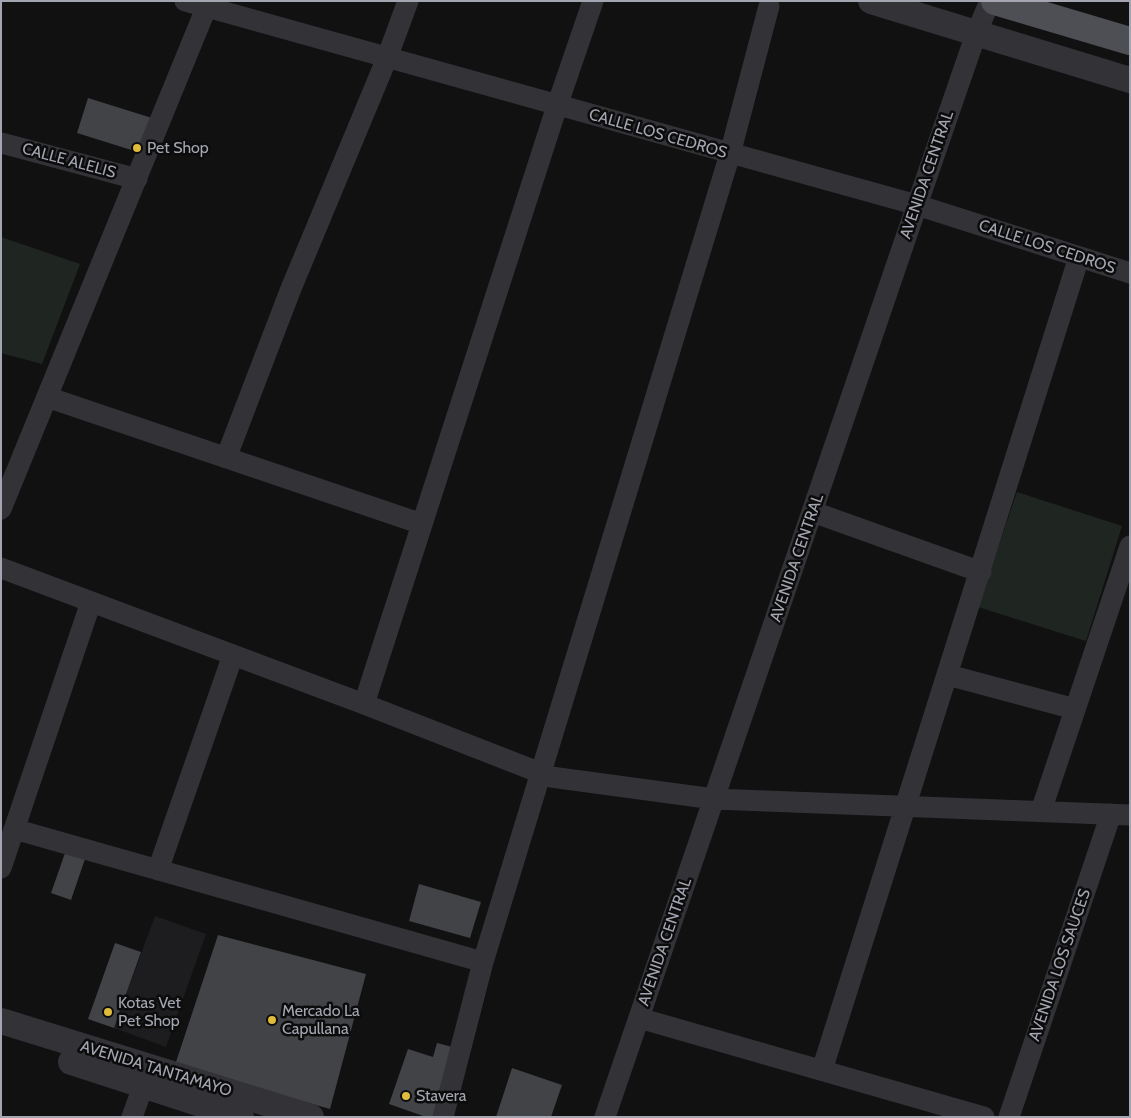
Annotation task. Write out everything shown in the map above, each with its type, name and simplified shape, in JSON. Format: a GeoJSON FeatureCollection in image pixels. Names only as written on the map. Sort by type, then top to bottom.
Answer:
{"type":"FeatureCollection","features":[{"type":"Feature","properties":{"kind":"main road"},"geometry":{"type":"LineString","coordinates":[[995,1],[1130,41]]}},
{"type":"Feature","properties":{"kind":"street","name":"CALLE LOS CEDROS"},"geometry":{"type":"LineString","coordinates":[[185,1],[208,5],[387,58],[916,205],[1130,273]]}},
{"type":"Feature","properties":{"kind":"street"},"geometry":{"type":"LineString","coordinates":[[226,458],[290,291],[387,58],[408,1]]}},
{"type":"Feature","properties":{"kind":"street"},"geometry":{"type":"LineString","coordinates":[[364,704],[557,106],[593,1]]}},
{"type":"Feature","properties":{"kind":"street"},"geometry":{"type":"LineString","coordinates":[[871,1],[1130,80]]}},
{"type":"Feature","properties":{"kind":"street","name":"AVENIDA CENTRAL"},"geometry":{"type":"LineString","coordinates":[[605,1117],[916,205],[976,34],[990,1]]}},
{"type":"Feature","properties":{"kind":"street"},"geometry":{"type":"LineString","coordinates":[[1,509],[208,5]]}},
{"type":"Feature","properties":{"kind":"street"},"geometry":{"type":"LineString","coordinates":[[443,1117],[483,962],[730,154],[769,6]]}},
{"type":"Feature","properties":{"kind":"street","name":"CALLE ALELIS"},"geometry":{"type":"LineString","coordinates":[[1,143],[137,179]]}},
{"type":"Feature","properties":{"kind":"street"},"geometry":{"type":"LineString","coordinates":[[822,1070],[1080,257]]}},
{"type":"Feature","properties":{"kind":"street"},"geometry":{"type":"LineString","coordinates":[[47,397],[422,524]]}},
{"type":"Feature","properties":{"kind":"street"},"geometry":{"type":"LineString","coordinates":[[812,512],[981,572]]}},
{"type":"Feature","properties":{"kind":"street"},"geometry":{"type":"LineString","coordinates":[[1042,812],[1130,546]]}},
{"type":"Feature","properties":{"kind":"street"},"geometry":{"type":"LineString","coordinates":[[1,568],[364,704],[552,777],[714,799],[905,808],[1121,814]]}},
{"type":"Feature","properties":{"kind":"street"},"geometry":{"type":"LineString","coordinates":[[1,868],[91,602]]}},
{"type":"Feature","properties":{"kind":"street"},"geometry":{"type":"LineString","coordinates":[[158,870],[233,655]]}},
{"type":"Feature","properties":{"kind":"street"},"geometry":{"type":"LineString","coordinates":[[948,675],[1076,709]]}},
{"type":"Feature","properties":{"kind":"street","name":"AVENIDA LOS SAUCES"},"geometry":{"type":"LineString","coordinates":[[1010,1117],[1121,814]]}},
{"type":"Feature","properties":{"kind":"street"},"geometry":{"type":"LineString","coordinates":[[14,829],[483,962]]}},
{"type":"Feature","properties":{"kind":"street"},"geometry":{"type":"LineString","coordinates":[[639,1018],[984,1117]]}},
{"type":"Feature","properties":{"kind":"street","name":"AVENIDA TANTAMAYO"},"geometry":{"type":"LineString","coordinates":[[1,1021],[147,1076],[240,1117]]}},
{"type":"Feature","properties":{"kind":"street","name":"AVENIDA TANTAMAYO"},"geometry":{"type":"LineString","coordinates":[[1,1039],[311,1117]]}},
{"type":"Feature","properties":{"kind":"street"},"geometry":{"type":"LineString","coordinates":[[132,1117],[147,1076]]}},
{"type":"Feature","properties":{"kind":"shaded area"},"geometry":{"type":"Polygon","coordinates":[[[1,237],[80,264],[42,364],[1,353],[1,237]]]}},
{"type":"Feature","properties":{"kind":"shaded area"},"geometry":{"type":"Polygon","coordinates":[[[1017,492],[1122,526],[1086,641],[978,607],[1017,492]]]}},
{"type":"Feature","properties":{"kind":"shaded area"},"geometry":{"type":"Polygon","coordinates":[[[155,916],[206,934],[166,1047],[114,1028],[155,916]]]}},
{"type":"Feature","properties":{"kind":"building"},"geometry":{"type":"Polygon","coordinates":[[[88,98],[152,118],[141,153],[77,133],[88,98]]]}},
{"type":"Feature","properties":{"kind":"building"},"geometry":{"type":"Polygon","coordinates":[[[65,853],[85,859],[71,900],[51,893],[65,853]]]}},
{"type":"Feature","properties":{"kind":"building"},"geometry":{"type":"Polygon","coordinates":[[[419,884],[481,902],[470,938],[409,921],[419,884]]]}},
{"type":"Feature","properties":{"kind":"building","name":"Mercado La Capullana"},"geometry":{"type":"Polygon","coordinates":[[[218,935],[366,974],[330,1109],[175,1065],[218,935]]]}},
{"type":"Feature","properties":{"kind":"building"},"geometry":{"type":"Polygon","coordinates":[[[115,943],[141,952],[114,1028],[88,1019],[115,943]]]}},
{"type":"Feature","properties":{"kind":"building"},"geometry":{"type":"Polygon","coordinates":[[[437,1043],[456,1048],[435,1117],[426,1117],[389,1104],[408,1049],[433,1057],[437,1043]]]}},
{"type":"Feature","properties":{"kind":"building"},"geometry":{"type":"Polygon","coordinates":[[[512,1068],[562,1085],[551,1117],[496,1117],[512,1068]]]}},
{"type":"Feature","properties":{"kind":"place","name":"Pet Shop"},"geometry":{"type":"Point","coordinates":[137,148]}},
{"type":"Feature","properties":{"kind":"place","name":"Kotas Vet Pet Shop"},"geometry":{"type":"Point","coordinates":[108,1012]}},
{"type":"Feature","properties":{"kind":"place","name":"Mercado La Capullana"},"geometry":{"type":"Point","coordinates":[272,1020]}},
{"type":"Feature","properties":{"kind":"place","name":"Stavera"},"geometry":{"type":"Point","coordinates":[406,1096]}}]}
